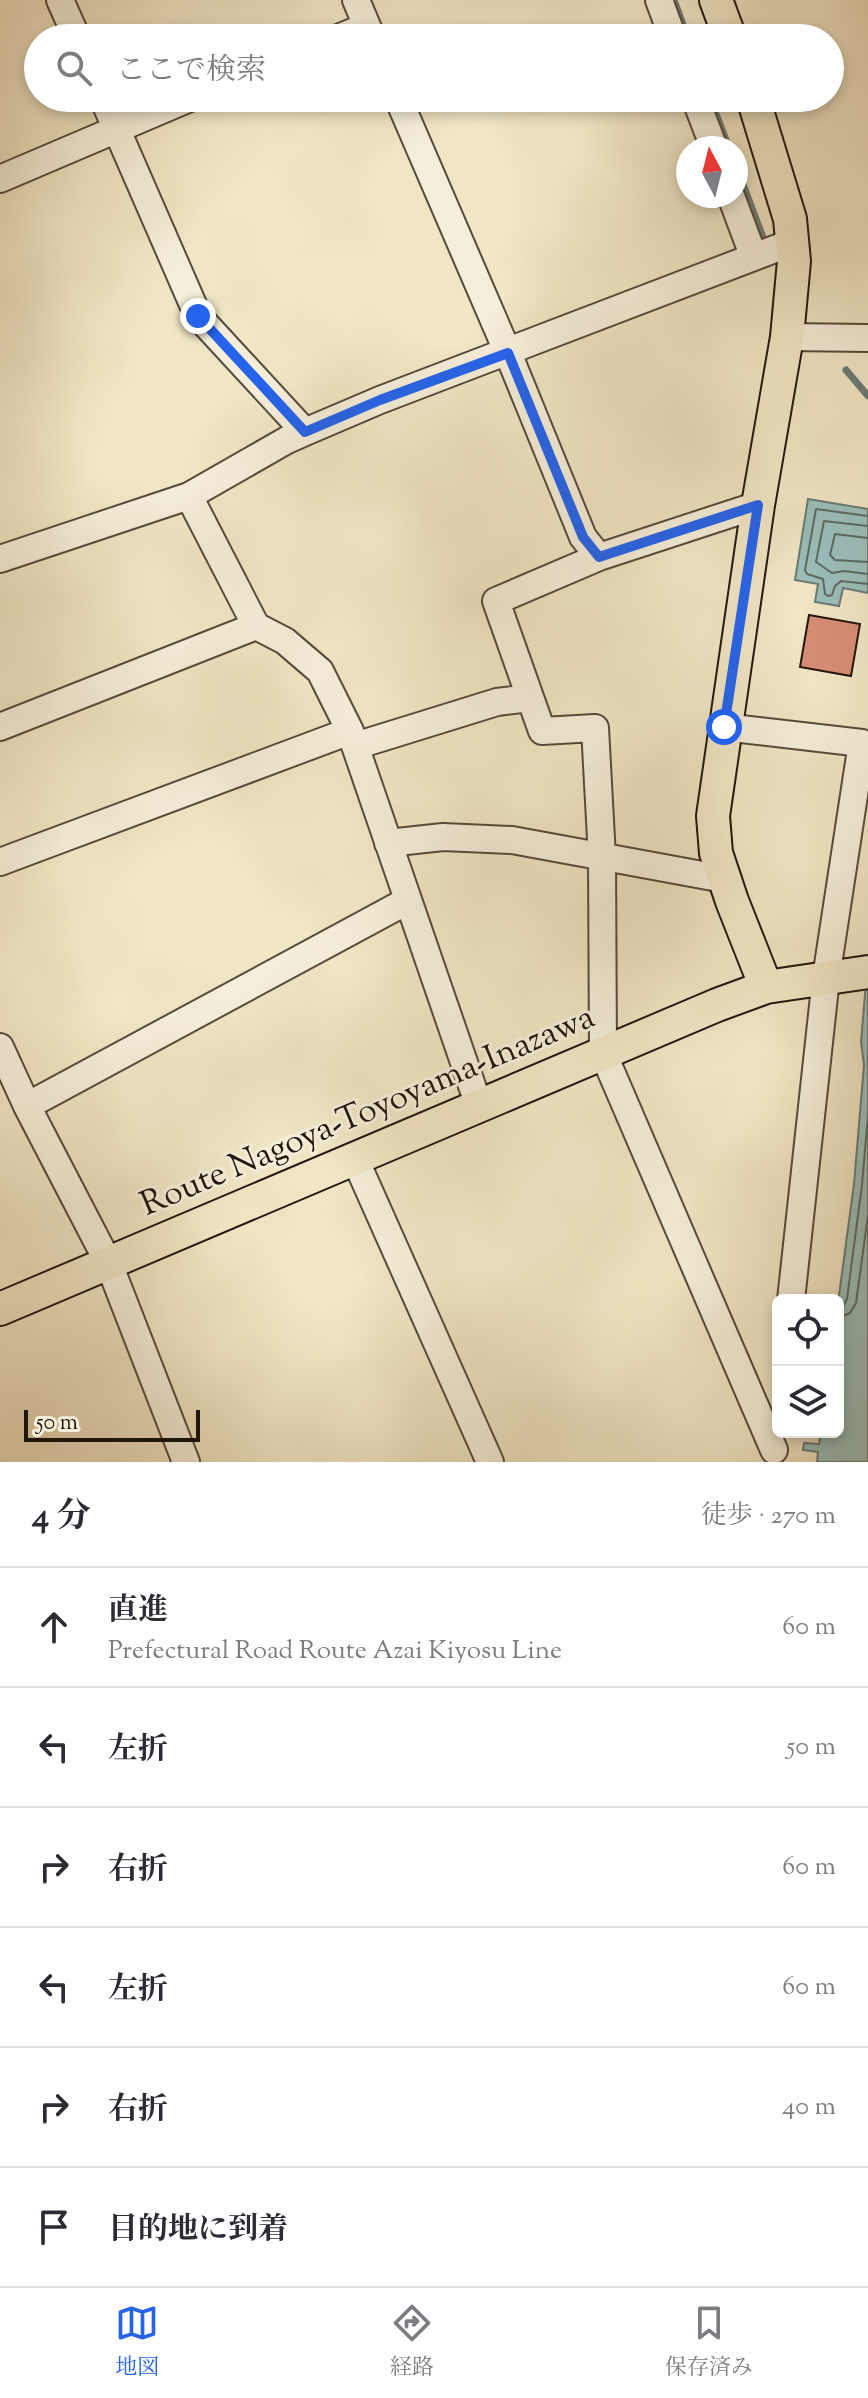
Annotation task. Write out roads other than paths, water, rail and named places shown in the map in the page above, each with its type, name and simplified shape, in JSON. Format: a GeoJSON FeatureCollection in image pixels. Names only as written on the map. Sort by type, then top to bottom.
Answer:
{"type":"FeatureCollection","features":[{"type":"Feature","properties":{"kind":"main road"},"geometry":{"type":"LineString","coordinates":[[716,0],[725,24]]}},
{"type":"Feature","properties":{"kind":"main road"},"geometry":{"type":"LineString","coordinates":[[757,112],[790,219],[794,261],[787,337],[758,505],[713,816],[716,853],[724,879],[766,987]]}},
{"type":"Feature","properties":{"kind":"main road","name":"Route Nagoya-Toyoyama-Inazawa"},"geometry":{"type":"LineString","coordinates":[[0,1309],[717,1005],[766,987],[844,975]]}},
{"type":"Feature","properties":{"kind":"street"},"geometry":{"type":"LineString","coordinates":[[60,0],[71,24]]}},
{"type":"Feature","properties":{"kind":"street"},"geometry":{"type":"LineString","coordinates":[[356,0],[366,24]]}},
{"type":"Feature","properties":{"kind":"street"},"geometry":{"type":"LineString","coordinates":[[659,0],[668,24]]}},
{"type":"Feature","properties":{"kind":"street"},"geometry":{"type":"LineString","coordinates":[[109,112],[198,316],[305,432]]}},
{"type":"Feature","properties":{"kind":"street"},"geometry":{"type":"LineString","coordinates":[[0,179],[155,112]]}},
{"type":"Feature","properties":{"kind":"street"},"geometry":{"type":"LineString","coordinates":[[404,112],[583,537],[599,557]]}},
{"type":"Feature","properties":{"kind":"street"},"geometry":{"type":"LineString","coordinates":[[700,112],[709,136]]}},
{"type":"Feature","properties":{"kind":"street"},"geometry":{"type":"LineString","coordinates":[[735,208],[753,255]]}},
{"type":"Feature","properties":{"kind":"street"},"geometry":{"type":"LineString","coordinates":[[2,554],[189,496],[287,440],[380,400],[793,242]]}},
{"type":"Feature","properties":{"kind":"street"},"geometry":{"type":"LineString","coordinates":[[787,337],[868,338]]}},
{"type":"Feature","properties":{"kind":"street"},"geometry":{"type":"LineString","coordinates":[[189,496],[256,626],[285,641],[320,671],[352,738],[479,1106]]}},
{"type":"Feature","properties":{"kind":"street"},"geometry":{"type":"LineString","coordinates":[[758,505],[599,557],[496,601],[542,731],[595,728],[602,857],[603,1053],[773,1456]]}},
{"type":"Feature","properties":{"kind":"street"},"geometry":{"type":"LineString","coordinates":[[0,727],[256,626]]}},
{"type":"Feature","properties":{"kind":"street"},"geometry":{"type":"LineString","coordinates":[[0,862],[352,738],[497,702],[530,698]]}},
{"type":"Feature","properties":{"kind":"street"},"geometry":{"type":"LineString","coordinates":[[724,727],[862,743],[844,975],[792,1294]]}},
{"type":"Feature","properties":{"kind":"street"},"geometry":{"type":"LineString","coordinates":[[388,843],[443,837],[512,840],[724,879]]}},
{"type":"Feature","properties":{"kind":"street"},"geometry":{"type":"LineString","coordinates":[[27,1106],[407,901]]}},
{"type":"Feature","properties":{"kind":"street"},"geometry":{"type":"LineString","coordinates":[[0,1047],[109,1264],[186,1462]]}},
{"type":"Feature","properties":{"kind":"street"},"geometry":{"type":"LineString","coordinates":[[355,1159],[490,1462]]}},
{"type":"Feature","properties":{"kind":"water"},"geometry":{"type":"Polygon","coordinates":[[[808,499],[868,509],[868,593],[843,588],[839,606],[815,602],[818,584],[795,580],[808,499]]]}},
{"type":"Feature","properties":{"kind":"water"},"geometry":{"type":"Polygon","coordinates":[[[868,958],[868,1462],[817,1462],[818,1452],[803,1450],[804,1443],[819,1444],[820,1438],[844,1438],[844,1294],[839,1294],[854,1184],[864,1065],[861,1042],[868,958]]]}},
{"type":"Feature","properties":{"kind":"waterway"},"geometry":{"type":"LineString","coordinates":[[674,0],[683,24]]}},
{"type":"Feature","properties":{"kind":"waterway"},"geometry":{"type":"LineString","coordinates":[[715,112],[724,136]]}},
{"type":"Feature","properties":{"kind":"waterway"},"geometry":{"type":"LineString","coordinates":[[748,198],[764,240]]}},
{"type":"Feature","properties":{"kind":"waterway"},"geometry":{"type":"LineString","coordinates":[[846,370],[868,396]]}}]}
